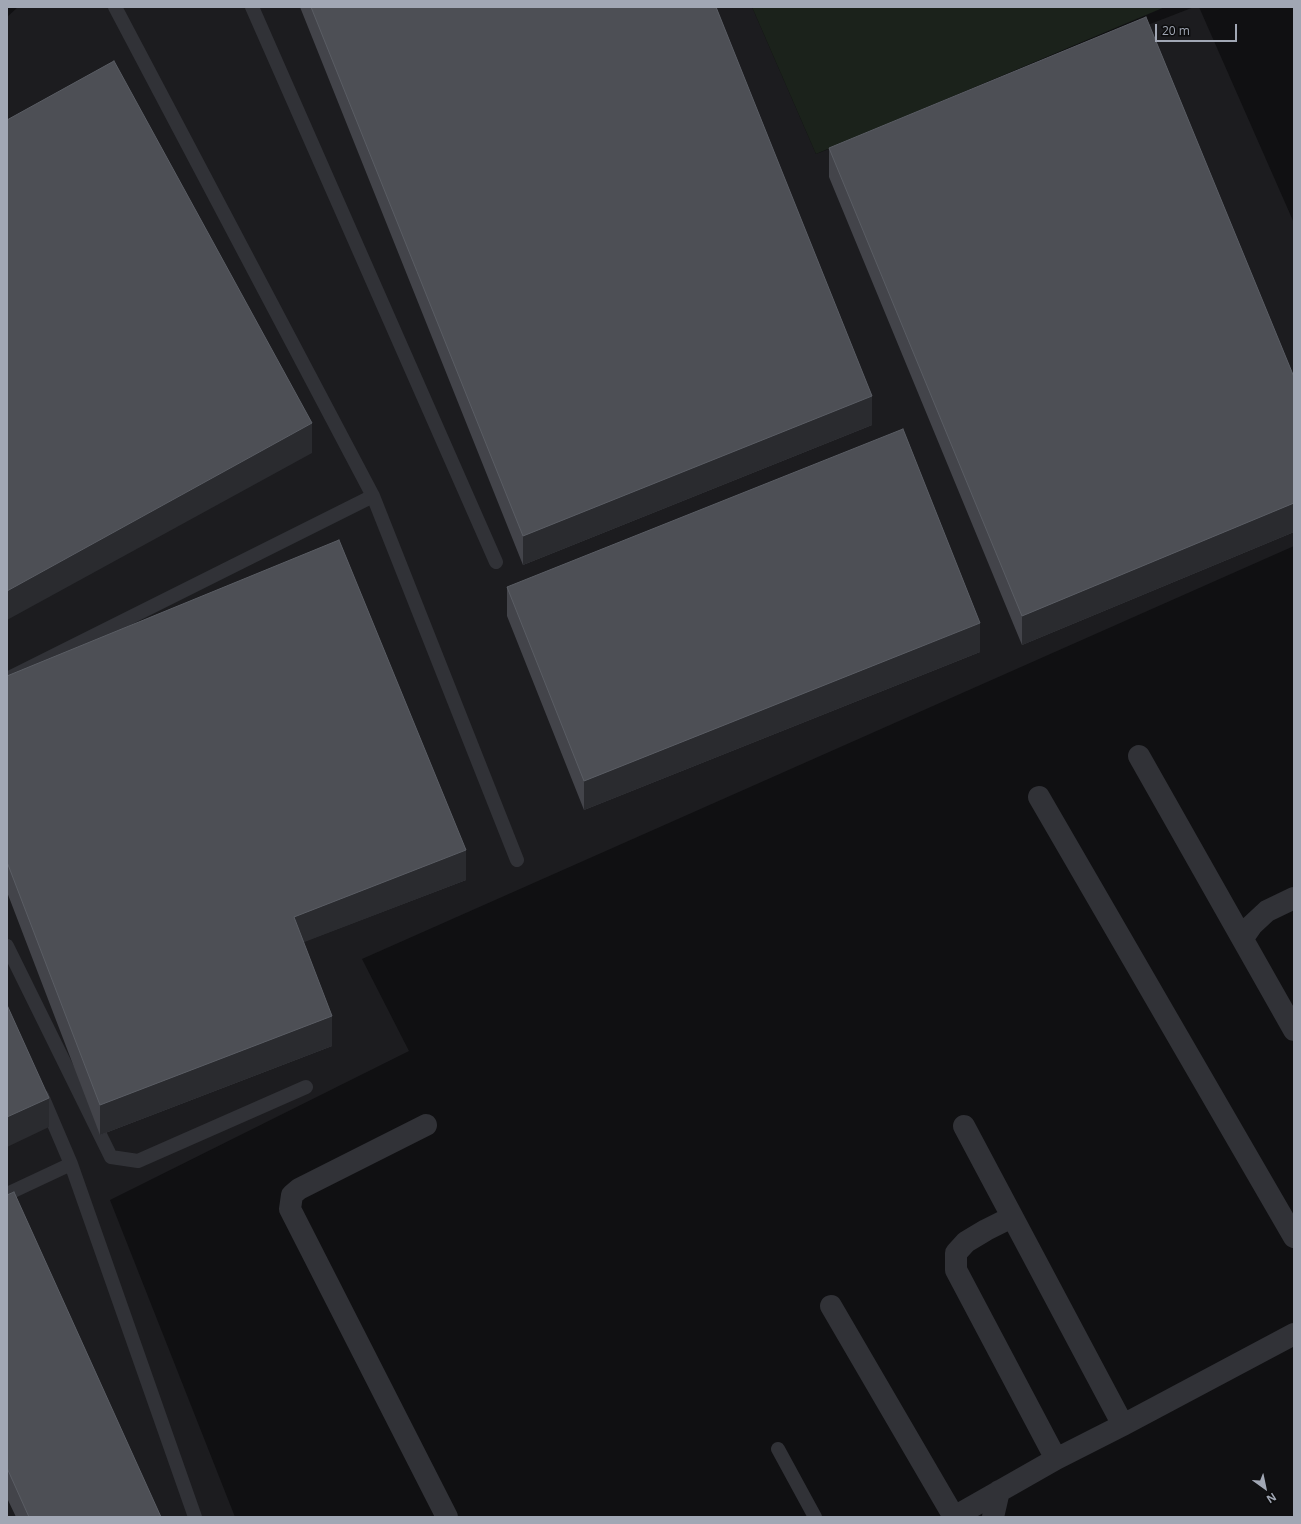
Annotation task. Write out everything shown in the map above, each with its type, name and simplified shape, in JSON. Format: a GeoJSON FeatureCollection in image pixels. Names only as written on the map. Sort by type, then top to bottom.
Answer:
{"type":"FeatureCollection","features":[{"type":"Feature","properties":{"kind":"street"},"geometry":{"type":"LineString","coordinates":[[1139,756],[1294,1030]]}},
{"type":"Feature","properties":{"kind":"street"},"geometry":{"type":"LineString","coordinates":[[1039,797],[1294,1237]]}},
{"type":"Feature","properties":{"kind":"street"},"geometry":{"type":"LineString","coordinates":[[1243,938],[1252,925],[1267,911],[1294,898]]}},
{"type":"Feature","properties":{"kind":"street"},"geometry":{"type":"LineString","coordinates":[[426,1125],[299,1188],[292,1195],[290,1209],[447,1517]]}},
{"type":"Feature","properties":{"kind":"street"},"geometry":{"type":"LineString","coordinates":[[964,1126],[1124,1425]]}},
{"type":"Feature","properties":{"kind":"street"},"geometry":{"type":"LineString","coordinates":[[1012,1217],[966,1242],[956,1253],[956,1270],[1056,1459]]}},
{"type":"Feature","properties":{"kind":"street"},"geometry":{"type":"LineString","coordinates":[[831,1306],[954,1517],[1056,1459],[1124,1425],[1294,1334]]}},
{"type":"Feature","properties":{"kind":"street"},"geometry":{"type":"LineString","coordinates":[[993,1517],[999,1491]]}},
{"type":"Feature","properties":{"kind":"lane"},"geometry":{"type":"LineString","coordinates":[[115,7],[373,496],[517,860]]}},
{"type":"Feature","properties":{"kind":"lane"},"geometry":{"type":"LineString","coordinates":[[252,7],[496,562]]}},
{"type":"Feature","properties":{"kind":"lane"},"geometry":{"type":"LineString","coordinates":[[7,679],[373,496]]}},
{"type":"Feature","properties":{"kind":"lane"},"geometry":{"type":"LineString","coordinates":[[7,946],[111,1157],[138,1161],[306,1087]]}},
{"type":"Feature","properties":{"kind":"lane"},"geometry":{"type":"LineString","coordinates":[[38,1086],[71,1164],[196,1517]]}},
{"type":"Feature","properties":{"kind":"lane"},"geometry":{"type":"LineString","coordinates":[[7,1194],[71,1164]]}},
{"type":"Feature","properties":{"kind":"lane"},"geometry":{"type":"LineString","coordinates":[[778,1449],[815,1517]]}},
{"type":"Feature","properties":{"kind":"shaded area"},"geometry":{"type":"Polygon","coordinates":[[[18,7],[752,7],[816,154],[1194,7],[1199,7],[1294,223],[1294,546],[362,959],[409,1051],[110,1200],[235,1517],[7,1517],[7,17],[18,7]]]}},
{"type":"Feature","properties":{"kind":"shaded area"},"geometry":{"type":"Polygon","coordinates":[[[752,7],[1165,7],[816,154],[752,7]]]}},
{"type":"Feature","properties":{"kind":"building"},"geometry":{"type":"Polygon","coordinates":[[[311,7],[716,7],[872,396],[523,536],[311,7]]]}},
{"type":"Feature","properties":{"kind":"building"},"geometry":{"type":"Polygon","coordinates":[[[1146,17],[1294,377],[1294,503],[1022,616],[829,148],[1146,17]]]}},
{"type":"Feature","properties":{"kind":"building"},"geometry":{"type":"Polygon","coordinates":[[[114,61],[312,423],[7,591],[7,120],[114,61]]]}},
{"type":"Feature","properties":{"kind":"building"},"geometry":{"type":"Polygon","coordinates":[[[903,429],[980,623],[584,781],[507,587],[903,429]]]}},
{"type":"Feature","properties":{"kind":"building"},"geometry":{"type":"Polygon","coordinates":[[[339,540],[466,850],[294,917],[332,1016],[100,1105],[7,862],[7,676],[339,540]]]}},
{"type":"Feature","properties":{"kind":"building"},"geometry":{"type":"Polygon","coordinates":[[[7,1005],[49,1098],[7,1117],[7,1005]]]}},
{"type":"Feature","properties":{"kind":"building"},"geometry":{"type":"Polygon","coordinates":[[[14,1192],[161,1517],[29,1517],[7,1468],[7,1195],[14,1192]]]}}]}
